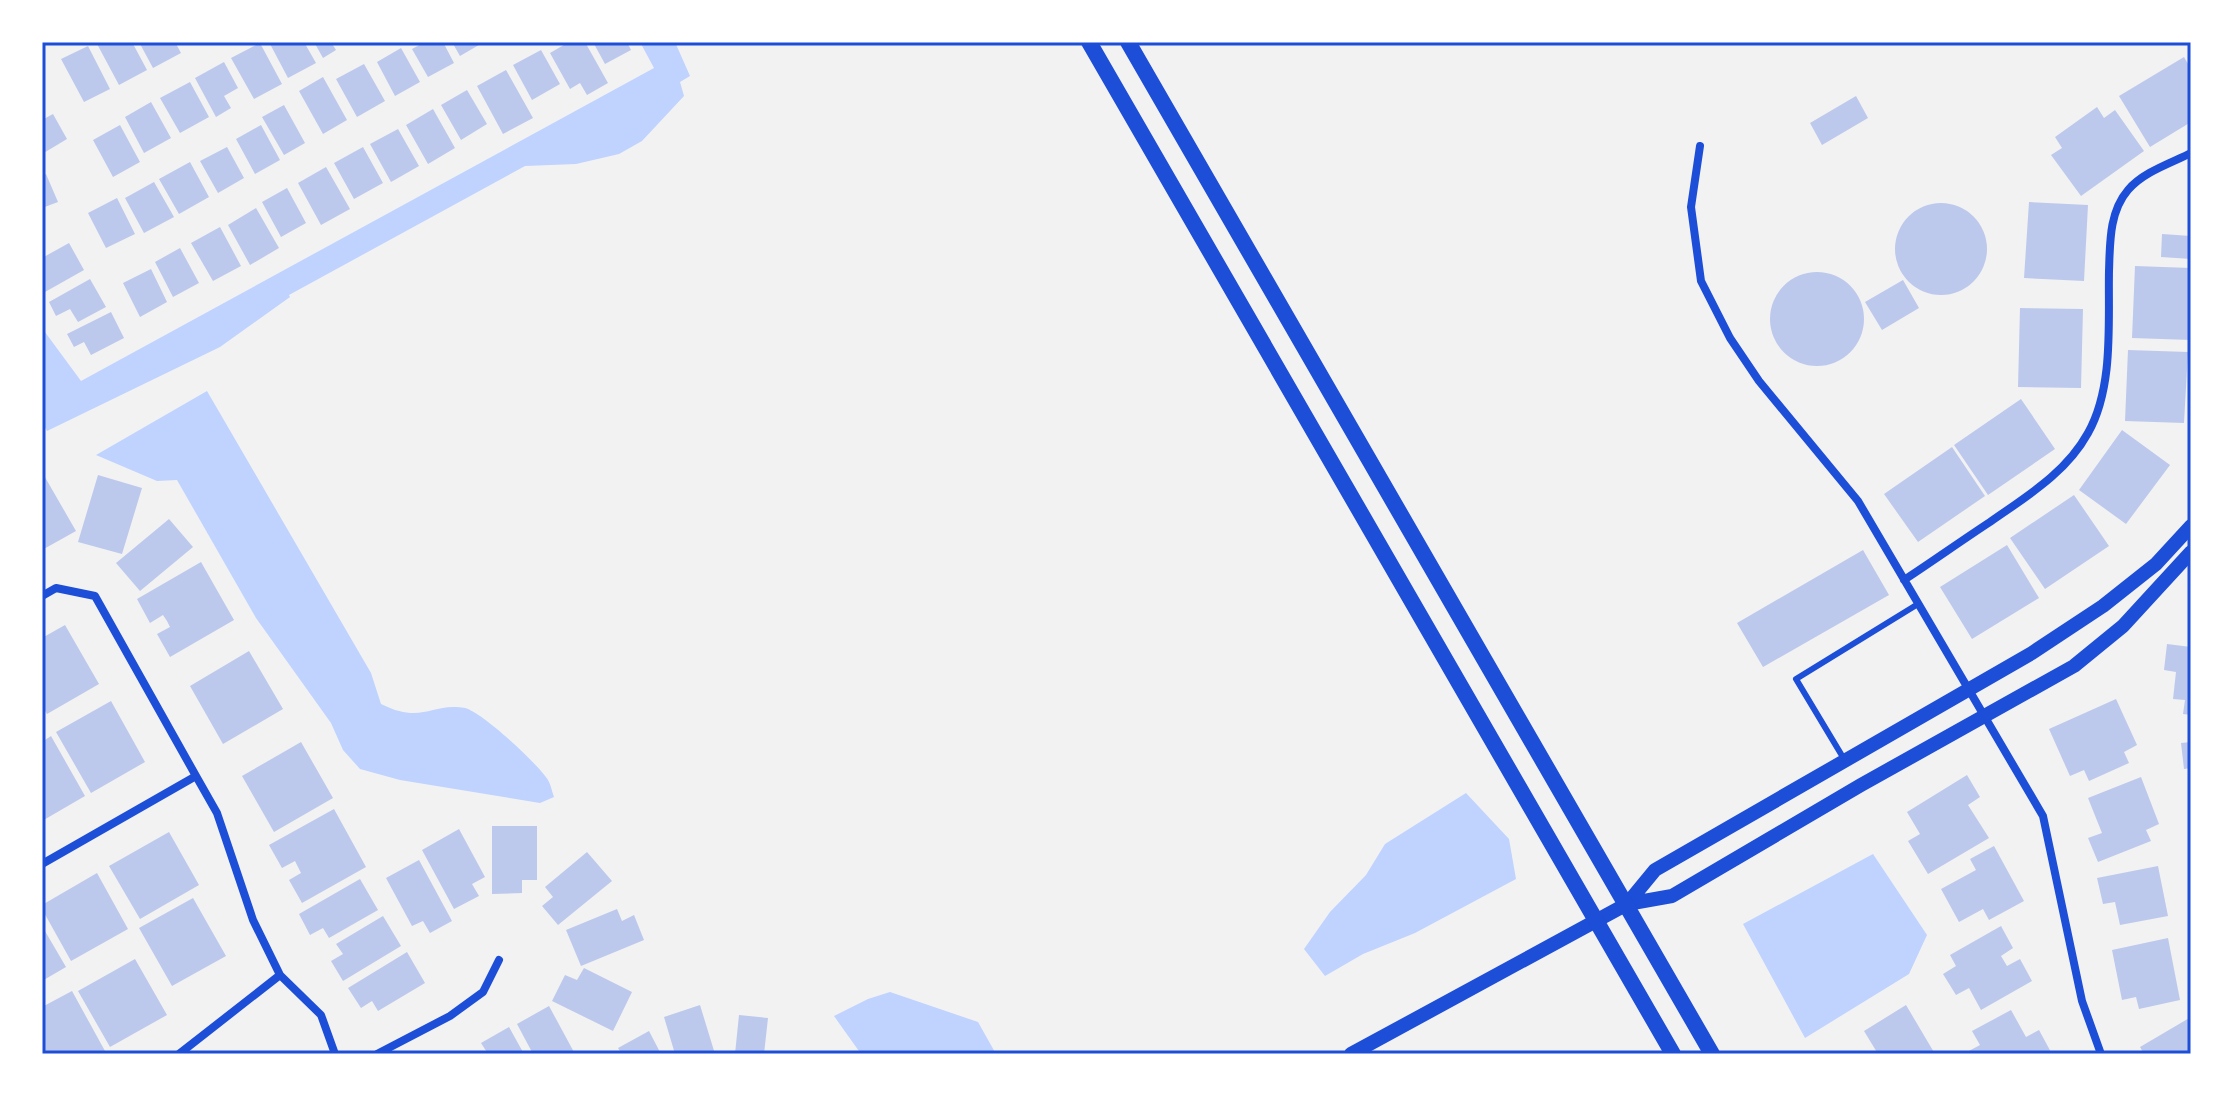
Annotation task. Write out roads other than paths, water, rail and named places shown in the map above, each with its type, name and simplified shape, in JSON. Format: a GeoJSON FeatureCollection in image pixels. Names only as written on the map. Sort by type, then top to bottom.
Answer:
{"type":"FeatureCollection","features":[{"type":"Feature","properties":{"kind":"main road"},"geometry":{"type":"LineString","coordinates":[[1089,42],[1673,1054]]}},
{"type":"Feature","properties":{"kind":"main road"},"geometry":{"type":"LineString","coordinates":[[1128,42],[1712,1054]]}},
{"type":"Feature","properties":{"kind":"street"},"geometry":{"type":"LineString","coordinates":[[1700,146],[1691,207],[1701,281],[1744,360],[1858,501],[2043,816],[2082,1001],[2101,1054]]}},
{"type":"Feature","properties":{"kind":"street"},"geometry":{"type":"LineString","coordinates":[[1904,580],[2041,487],[2082,443],[2094,422],[2105,383],[2110,247],[2116,211],[2129,188],[2138,181],[2191,153]]}},
{"type":"Feature","properties":{"kind":"street"},"geometry":{"type":"LineString","coordinates":[[1627,904],[1655,870],[1970,690],[2103,606],[2156,564],[2191,526]]}},
{"type":"Feature","properties":{"kind":"street"},"geometry":{"type":"LineString","coordinates":[[1351,1054],[1370,1050],[1627,904],[1672,896],[1861,785],[2074,666],[2123,626],[2191,552]]}},
{"type":"Feature","properties":{"kind":"street"},"geometry":{"type":"LineString","coordinates":[[42,596],[56,588],[95,596],[217,813],[253,920],[280,975],[321,1015],[335,1054]]}},
{"type":"Feature","properties":{"kind":"street"},"geometry":{"type":"LineString","coordinates":[[42,864],[196,776]]}},
{"type":"Feature","properties":{"kind":"street"},"geometry":{"type":"LineString","coordinates":[[377,1054],[450,1016],[483,992],[499,960]]}},
{"type":"Feature","properties":{"kind":"street"},"geometry":{"type":"LineString","coordinates":[[179,1054],[280,975]]}},
{"type":"Feature","properties":{"kind":"lane"},"geometry":{"type":"LineString","coordinates":[[1845,761],[1796,679],[1918,604]]}},
{"type":"Feature","properties":{"kind":"water"},"geometry":{"type":"Polygon","coordinates":[[[640,42],[675,42],[690,76],[680,82],[684,96],[642,141],[619,154],[576,164],[525,166],[289,295],[220,347],[47,431],[42,423],[42,328],[81,381],[654,68],[640,42]]]}},
{"type":"Feature","properties":{"kind":"water"},"geometry":{"type":"Polygon","coordinates":[[[207,391],[371,673],[381,704],[407,713],[453,707],[473,712],[496,728],[533,763],[548,780],[554,797],[540,803],[400,780],[360,769],[343,750],[331,723],[256,618],[177,480],[157,481],[96,455],[207,391]]]}},
{"type":"Feature","properties":{"kind":"water"},"geometry":{"type":"Polygon","coordinates":[[[1466,793],[1509,839],[1516,879],[1415,933],[1363,954],[1325,976],[1304,949],[1330,912],[1366,875],[1385,844],[1466,793]]]}},
{"type":"Feature","properties":{"kind":"water"},"geometry":{"type":"Polygon","coordinates":[[[1873,854],[1927,935],[1909,974],[1805,1038],[1743,924],[1873,854]]]}},
{"type":"Feature","properties":{"kind":"water"},"geometry":{"type":"Polygon","coordinates":[[[890,992],[978,1022],[996,1054],[861,1054],[834,1016],[890,992]]]}}]}
